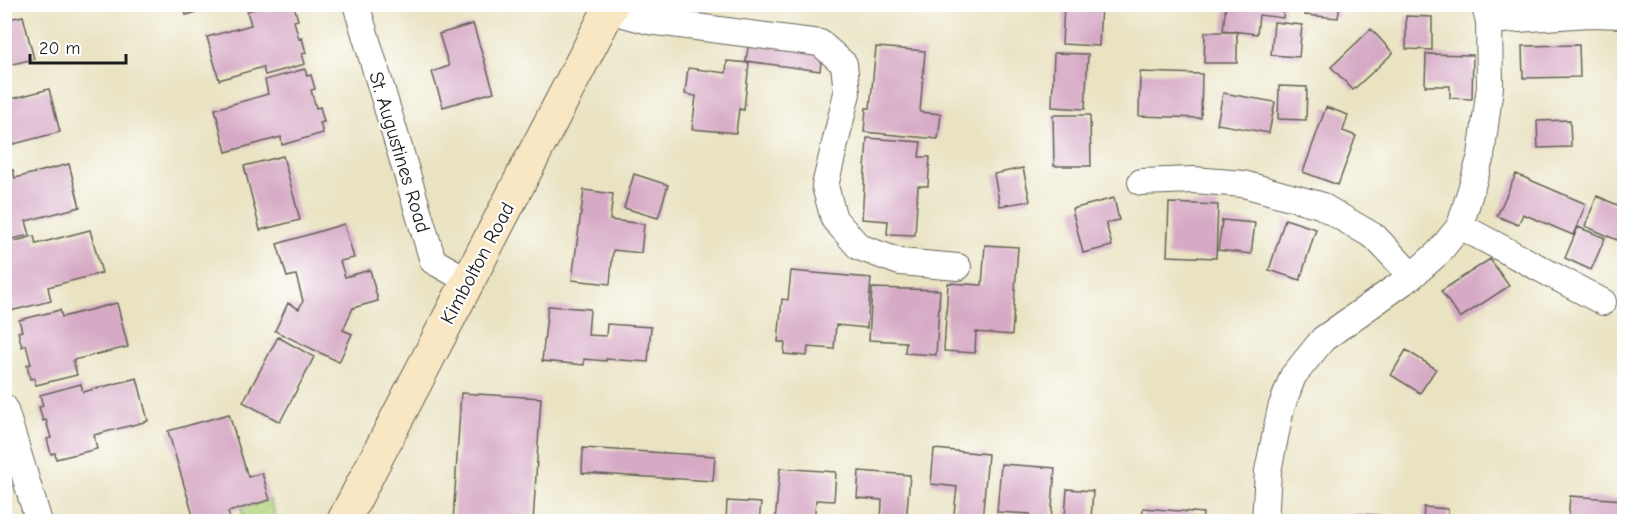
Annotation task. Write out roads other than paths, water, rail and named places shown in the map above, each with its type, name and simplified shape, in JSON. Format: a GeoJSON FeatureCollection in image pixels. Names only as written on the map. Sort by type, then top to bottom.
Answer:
{"type":"FeatureCollection","features":[{"type":"Feature","properties":{"kind":"main road","name":"Kimbolton Road"},"geometry":{"type":"LineString","coordinates":[[343,522],[610,7]]}},
{"type":"Feature","properties":{"kind":"street","name":"St. Augustines Road"},"geometry":{"type":"LineString","coordinates":[[356,4],[433,261],[467,280]]}},
{"type":"Feature","properties":{"kind":"street"},"geometry":{"type":"LineString","coordinates":[[610,7],[649,21],[820,44],[844,64],[847,93],[825,186],[834,219],[859,247],[900,262],[958,267]]}},
{"type":"Feature","properties":{"kind":"street"},"geometry":{"type":"LineString","coordinates":[[1265,522],[1268,471],[1281,408],[1293,376],[1323,339],[1412,276],[1440,252],[1460,226],[1481,156],[1490,87],[1486,13],[1624,15]]}},
{"type":"Feature","properties":{"kind":"street"},"geometry":{"type":"LineString","coordinates":[[1141,182],[1194,180],[1243,184],[1320,205],[1375,237],[1412,276]]}},
{"type":"Feature","properties":{"kind":"street"},"geometry":{"type":"LineString","coordinates":[[1460,226],[1603,302]]}},
{"type":"Feature","properties":{"kind":"street"},"geometry":{"type":"LineString","coordinates":[[4,407],[39,522]]}}]}
